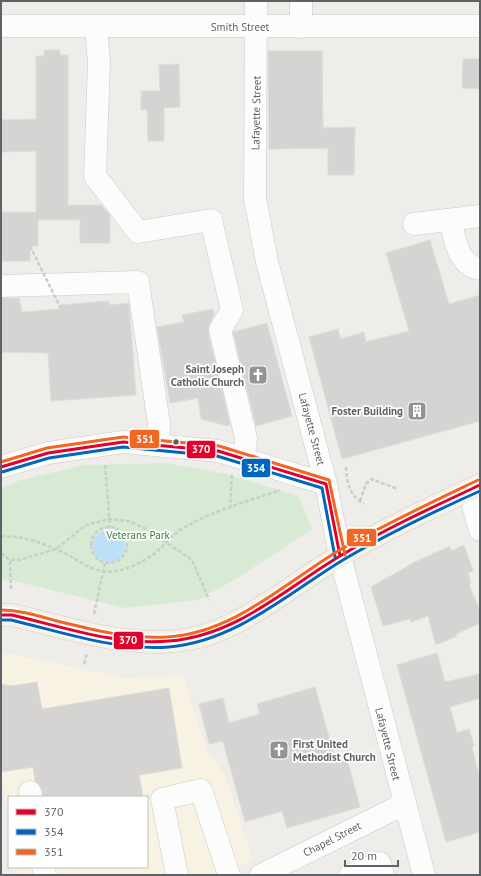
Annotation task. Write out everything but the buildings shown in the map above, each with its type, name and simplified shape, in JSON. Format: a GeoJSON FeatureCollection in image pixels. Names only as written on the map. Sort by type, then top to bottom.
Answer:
{"type":"FeatureCollection","features":[{"type":"Feature","properties":{"kind":"main road"},"geometry":{"type":"LineString","coordinates":[[1,615],[12,615],[91,634],[149,643],[191,639],[217,631],[241,619],[340,556],[400,523],[474,488]]}},
{"type":"Feature","properties":{"kind":"street","name":"Lafayette Street"},"geometry":{"type":"LineString","coordinates":[[256,1],[255,198],[267,262],[326,484],[340,556],[404,804],[424,875]]}},
{"type":"Feature","properties":{"kind":"street"},"geometry":{"type":"LineString","coordinates":[[301,1],[301,27]]}},
{"type":"Feature","properties":{"kind":"street","name":"Smith Street"},"geometry":{"type":"LineString","coordinates":[[1,26],[480,26]]}},
{"type":"Feature","properties":{"kind":"street"},"geometry":{"type":"LineString","coordinates":[[96,27],[99,62],[95,176],[138,232],[211,220],[232,310],[220,330],[246,438],[238,466]]}},
{"type":"Feature","properties":{"kind":"street"},"geometry":{"type":"LineString","coordinates":[[414,224],[480,216]]}},
{"type":"Feature","properties":{"kind":"street"},"geometry":{"type":"LineString","coordinates":[[451,220],[454,239],[460,256],[473,268],[480,269]]}},
{"type":"Feature","properties":{"kind":"street"},"geometry":{"type":"LineString","coordinates":[[1,286],[138,282],[159,424],[158,445]]}},
{"type":"Feature","properties":{"kind":"street"},"geometry":{"type":"LineString","coordinates":[[1,467],[48,454],[123,442],[218,451],[238,466],[326,484]]}},
{"type":"Feature","properties":{"kind":"street"},"geometry":{"type":"LineString","coordinates":[[474,488],[480,530]]}},
{"type":"Feature","properties":{"kind":"street"},"geometry":{"type":"LineString","coordinates":[[177,875],[162,799],[201,790],[229,875]]}},
{"type":"Feature","properties":{"kind":"street","name":"Chapel Street"},"geometry":{"type":"LineString","coordinates":[[260,875],[404,804]]}},
{"type":"Feature","properties":{"kind":"street"},"geometry":{"type":"LineString","coordinates":[[350,875],[380,863],[383,875]]}},
{"type":"Feature","properties":{"kind":"path"},"geometry":{"type":"LineString","coordinates":[[30,246],[61,309]]}},
{"type":"Feature","properties":{"kind":"path"},"geometry":{"type":"LineString","coordinates":[[104,460],[110,527]]}},
{"type":"Feature","properties":{"kind":"path"},"geometry":{"type":"LineString","coordinates":[[230,509],[238,466]]}},
{"type":"Feature","properties":{"kind":"path"},"geometry":{"type":"LineString","coordinates":[[346,466],[350,491],[364,504]]}},
{"type":"Feature","properties":{"kind":"path"},"geometry":{"type":"LineString","coordinates":[[360,501],[366,484],[371,479],[398,489]]}},
{"type":"Feature","properties":{"kind":"path"},"geometry":{"type":"LineString","coordinates":[[1,536],[13,536],[41,542],[104,572],[117,572],[133,566],[156,552],[178,532],[191,524],[210,515],[286,488]]}},
{"type":"Feature","properties":{"kind":"path"},"geometry":{"type":"LineString","coordinates":[[1,553],[10,560],[19,560],[56,549],[86,525],[109,519],[129,521],[148,530],[192,560],[209,600]]}},
{"type":"Feature","properties":{"kind":"path"},"geometry":{"type":"LineString","coordinates":[[110,527],[121,531],[125,536],[127,548],[122,558],[117,562],[105,563],[95,557],[91,546],[94,534],[99,530],[110,527]]}},
{"type":"Feature","properties":{"kind":"path"},"geometry":{"type":"LineString","coordinates":[[10,560],[11,589]]}},
{"type":"Feature","properties":{"kind":"path"},"geometry":{"type":"LineString","coordinates":[[94,614],[105,563]]}},
{"type":"Feature","properties":{"kind":"path"},"geometry":{"type":"LineString","coordinates":[[84,664],[88,646]]}},
{"type":"Feature","properties":{"kind":"shaded area"},"geometry":{"type":"Polygon","coordinates":[[[1,654],[11,654],[125,678],[183,676],[208,752],[225,775],[253,860],[223,875],[17,875],[16,868],[148,868],[148,796],[8,796],[8,814],[1,775],[1,654]]]}},
{"type":"Feature","properties":{"kind":"green space","name":"Veterans Park"},"geometry":{"type":"Polygon","coordinates":[[[167,463],[226,474],[298,496],[312,529],[239,577],[198,600],[125,608],[6,579],[1,580],[1,488],[18,481],[83,465],[167,463]]]}},
{"type":"Feature","properties":{"kind":"water"},"geometry":{"type":"Polygon","coordinates":[[[106,530],[112,530],[122,537],[125,546],[124,552],[118,559],[112,562],[106,562],[96,555],[93,549],[93,543],[100,533],[106,530]]]}},
{"type":"Feature","properties":{"kind":"transit line","name":"351"},"geometry":{"type":"LineString","coordinates":[[1,462],[47,448],[123,437],[219,446],[329,480],[345,555]]}},
{"type":"Feature","properties":{"kind":"transit line","name":"370"},"geometry":{"type":"LineString","coordinates":[[1,467],[48,453],[123,442],[218,451],[326,484],[340,556]]}},
{"type":"Feature","properties":{"kind":"transit line","name":"354"},"geometry":{"type":"LineString","coordinates":[[2,472],[49,458],[123,447],[217,456],[322,488],[335,557]]}},
{"type":"Feature","properties":{"kind":"transit line","name":"351"},"geometry":{"type":"LineString","coordinates":[[1,610],[22,612],[84,628],[139,637],[167,637],[191,634],[214,627],[236,617],[278,592],[318,564],[355,541],[478,480]]}},
{"type":"Feature","properties":{"kind":"transit line","name":"370"},"geometry":{"type":"LineString","coordinates":[[1,615],[12,615],[70,630],[130,641],[169,641],[193,637],[238,621],[357,546],[480,485]]}},
{"type":"Feature","properties":{"kind":"transit line","name":"354"},"geometry":{"type":"LineString","coordinates":[[1,620],[11,620],[89,640],[129,646],[169,647],[193,643],[217,636],[239,626],[281,601],[322,573],[376,541],[480,491]]}},
{"type":"Feature","properties":{"kind":"place","name":"Saint Joseph Catholic Church"},"geometry":{"type":"Point","coordinates":[258,375]}},
{"type":"Feature","properties":{"kind":"place","name":"Foster Building"},"geometry":{"type":"Point","coordinates":[417,411]}},
{"type":"Feature","properties":{"kind":"place","name":"First United Methodist Church"},"geometry":{"type":"Point","coordinates":[279,750]}}]}
